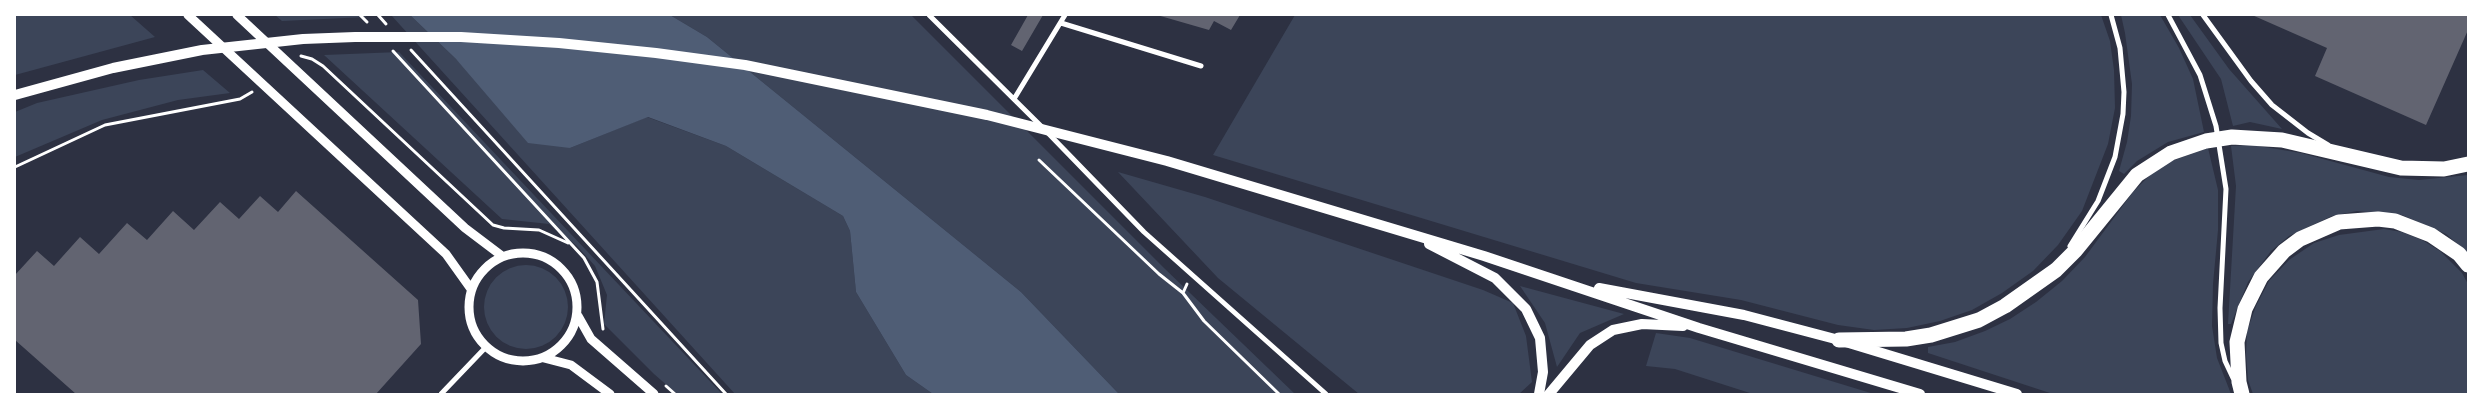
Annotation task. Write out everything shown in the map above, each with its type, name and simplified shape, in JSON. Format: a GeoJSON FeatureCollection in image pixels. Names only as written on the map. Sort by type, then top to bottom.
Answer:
{"type":"FeatureCollection","features":[{"type":"Feature","properties":{"kind":"highway"},"geometry":{"type":"LineString","coordinates":[[1839,340],[1906,339],[1956,328],[1996,311],[2033,288],[2075,251],[2138,175],[2155,162],[2187,146],[2232,137],[2260,138],[2307,145],[2401,168],[2444,169],[2468,164]]}},
{"type":"Feature","properties":{"kind":"highway"},"geometry":{"type":"LineString","coordinates":[[2241,394],[2237,342],[2245,309],[2260,277],[2284,251],[2300,239],[2339,222],[2378,219],[2396,222],[2431,235],[2459,254],[2468,264]]}},
{"type":"Feature","properties":{"kind":"main road"},"geometry":{"type":"LineString","coordinates":[[15,95],[113,68],[202,50],[303,39],[416,36],[559,43],[745,65],[987,114],[1167,161],[1568,282],[1699,328],[1920,394]]}},
{"type":"Feature","properties":{"kind":"main road"},"geometry":{"type":"LineString","coordinates":[[1399,230],[1469,263],[1495,278],[1514,295],[1530,316],[1540,338],[1542,372],[1539,394]]}},
{"type":"Feature","properties":{"kind":"main road"},"geometry":{"type":"LineString","coordinates":[[1568,282],[1704,306],[1839,340],[2016,394]]}},
{"type":"Feature","properties":{"kind":"main road"},"geometry":{"type":"LineString","coordinates":[[1548,394],[1584,352],[1602,336],[1613,330],[1642,324],[1699,328]]}},
{"type":"Feature","properties":{"kind":"street"},"geometry":{"type":"LineString","coordinates":[[188,15],[446,254],[471,289]]}},
{"type":"Feature","properties":{"kind":"street"},"geometry":{"type":"LineString","coordinates":[[237,15],[465,228],[502,256]]}},
{"type":"Feature","properties":{"kind":"street"},"geometry":{"type":"LineString","coordinates":[[928,15],[1014,99],[1144,232],[1326,394]]}},
{"type":"Feature","properties":{"kind":"street"},"geometry":{"type":"LineString","coordinates":[[1014,99],[1066,15]]}},
{"type":"Feature","properties":{"kind":"street"},"geometry":{"type":"LineString","coordinates":[[2033,288],[2059,261],[2086,222],[2098,201],[2115,157],[2123,114],[2124,92],[2120,48],[2111,15]]}},
{"type":"Feature","properties":{"kind":"street"},"geometry":{"type":"LineString","coordinates":[[2168,15],[2187,48],[2208,99],[2216,126],[2224,171],[2226,207],[2220,308],[2221,343],[2225,361],[2241,394]]}},
{"type":"Feature","properties":{"kind":"street"},"geometry":{"type":"LineString","coordinates":[[2204,15],[2251,81],[2272,105],[2308,133],[2356,158]]}},
{"type":"Feature","properties":{"kind":"street"},"geometry":{"type":"LineString","coordinates":[[1061,23],[1201,66]]}},
{"type":"Feature","properties":{"kind":"street"},"geometry":{"type":"LineString","coordinates":[[518,252],[535,254],[550,259],[564,270],[573,283],[578,299],[578,316],[574,329],[567,341],[544,358],[514,361],[499,356],[486,347],[476,335],[470,320],[469,304],[471,289],[479,275],[489,264],[502,256],[518,252]]}},
{"type":"Feature","properties":{"kind":"street"},"geometry":{"type":"LineString","coordinates":[[578,316],[591,339],[654,394]]}},
{"type":"Feature","properties":{"kind":"street"},"geometry":{"type":"LineString","coordinates":[[442,394],[486,347]]}},
{"type":"Feature","properties":{"kind":"street"},"geometry":{"type":"LineString","coordinates":[[544,358],[571,365],[610,394]]}},
{"type":"Feature","properties":{"kind":"path"},"geometry":{"type":"LineString","coordinates":[[360,15],[374,30]]}},
{"type":"Feature","properties":{"kind":"path"},"geometry":{"type":"LineString","coordinates":[[378,15],[392,30]]}},
{"type":"Feature","properties":{"kind":"path"},"geometry":{"type":"LineString","coordinates":[[387,44],[568,243],[584,258],[597,282],[600,322],[603,331]]}},
{"type":"Feature","properties":{"kind":"path"},"geometry":{"type":"LineString","coordinates":[[406,44],[726,394]]}},
{"type":"Feature","properties":{"kind":"path"},"geometry":{"type":"LineString","coordinates":[[288,63],[301,56],[312,59],[323,66],[493,225],[504,228],[539,230],[568,243]]}},
{"type":"Feature","properties":{"kind":"path"},"geometry":{"type":"LineString","coordinates":[[15,167],[105,125],[240,100],[263,85]]}},
{"type":"Feature","properties":{"kind":"path"},"geometry":{"type":"LineString","coordinates":[[1039,160],[1159,274],[1183,293],[1204,321],[1279,394]]}},
{"type":"Feature","properties":{"kind":"path"},"geometry":{"type":"LineString","coordinates":[[1183,293],[1191,275]]}},
{"type":"Feature","properties":{"kind":"path"},"geometry":{"type":"LineString","coordinates":[[661,382],[675,394]]}},
{"type":"Feature","properties":{"kind":"shaded area"},"geometry":{"type":"Polygon","coordinates":[[[15,15],[130,15],[155,37],[15,75],[15,15]]]}},
{"type":"Feature","properties":{"kind":"shaded area"},"geometry":{"type":"Polygon","coordinates":[[[275,15],[365,15],[366,17],[282,21],[275,15]]]}},
{"type":"Feature","properties":{"kind":"shaded area"},"geometry":{"type":"Polygon","coordinates":[[[391,15],[410,15],[456,59],[570,148],[647,117],[726,146],[843,216],[850,231],[856,292],[906,375],[933,394],[735,394],[391,15]]]}},
{"type":"Feature","properties":{"kind":"shaded area"},"geometry":{"type":"Polygon","coordinates":[[[410,15],[670,15],[707,37],[1021,292],[1119,394],[933,394],[906,375],[856,292],[850,231],[843,216],[726,146],[648,117],[570,148],[528,143],[456,59],[410,15]]]}},
{"type":"Feature","properties":{"kind":"shaded area"},"geometry":{"type":"Polygon","coordinates":[[[670,15],[911,15],[1164,268],[1295,394],[1119,394],[1021,292],[707,37],[670,15]]]}},
{"type":"Feature","properties":{"kind":"shaded area"},"geometry":{"type":"Polygon","coordinates":[[[1295,15],[2101,15],[2110,41],[2114,70],[2115,108],[2108,144],[2082,211],[2058,245],[2033,271],[2002,293],[1972,310],[1940,321],[1907,328],[1874,330],[1838,325],[1741,300],[1636,283],[1213,155],[1295,15]]]}},
{"type":"Feature","properties":{"kind":"shaded area"},"geometry":{"type":"Polygon","coordinates":[[[2121,15],[2160,15],[2179,48],[2193,79],[2204,132],[2168,142],[2137,161],[2124,174],[2119,171],[2127,142],[2131,116],[2132,84],[2121,15]]]}},
{"type":"Feature","properties":{"kind":"shaded area"},"geometry":{"type":"Polygon","coordinates":[[[2178,15],[2190,15],[2229,69],[2282,129],[2250,122],[2233,126],[2221,79],[2178,15]]]}},
{"type":"Feature","properties":{"kind":"shaded area"},"geometry":{"type":"Polygon","coordinates":[[[399,52],[722,394],[677,394],[604,324],[607,295],[595,266],[577,246],[549,224],[502,219],[324,55],[399,52]]]}},
{"type":"Feature","properties":{"kind":"shaded area"},"geometry":{"type":"Polygon","coordinates":[[[203,70],[230,93],[178,100],[102,120],[15,157],[15,112],[37,103],[139,80],[203,70]]]}},
{"type":"Feature","properties":{"kind":"shaded area"},"geometry":{"type":"Polygon","coordinates":[[[2252,145],[2301,153],[2389,177],[2419,180],[2468,175],[2468,253],[2446,234],[2402,215],[2357,211],[2332,216],[2289,236],[2271,251],[2248,282],[2231,324],[2228,324],[2236,186],[2231,146],[2252,145]]]}},
{"type":"Feature","properties":{"kind":"shaded area"},"geometry":{"type":"Polygon","coordinates":[[[2208,148],[2218,190],[2218,230],[2213,284],[2212,326],[2217,358],[2231,394],[2053,394],[1928,353],[1928,347],[1955,342],[1985,331],[2010,319],[2036,302],[2062,281],[2085,257],[2133,192],[2151,174],[2166,163],[2208,148]]]}},
{"type":"Feature","properties":{"kind":"shaded area"},"geometry":{"type":"Polygon","coordinates":[[[1118,172],[1205,197],[1483,290],[1513,303],[1526,336],[1532,382],[1519,394],[1359,394],[1218,278],[1118,172]]]}},
{"type":"Feature","properties":{"kind":"shaded area"},"geometry":{"type":"Polygon","coordinates":[[[2384,229],[2402,232],[2422,240],[2440,251],[2462,273],[2468,284],[2468,394],[2253,394],[2248,380],[2247,331],[2256,306],[2269,281],[2289,260],[2314,243],[2339,235],[2384,229]]]}},
{"type":"Feature","properties":{"kind":"shaded area"},"geometry":{"type":"Polygon","coordinates":[[[526,265],[549,272],[561,284],[568,307],[561,330],[549,342],[526,349],[503,342],[491,330],[484,307],[491,284],[503,272],[526,265]]]}},
{"type":"Feature","properties":{"kind":"shaded area"},"geometry":{"type":"Polygon","coordinates":[[[1520,286],[1624,314],[1580,333],[1557,367],[1545,323],[1520,286]]]}},
{"type":"Feature","properties":{"kind":"shaded area"},"geometry":{"type":"Polygon","coordinates":[[[1656,333],[1690,338],[1874,394],[1753,394],[1675,369],[1646,366],[1656,333]]]}},
{"type":"Feature","properties":{"kind":"building"},"geometry":{"type":"Polygon","coordinates":[[[1028,15],[1043,15],[1022,51],[1011,45],[1028,15]]]}},
{"type":"Feature","properties":{"kind":"building"},"geometry":{"type":"Polygon","coordinates":[[[1157,15],[1240,15],[1231,30],[1214,21],[1209,30],[1157,15]]]}},
{"type":"Feature","properties":{"kind":"building"},"geometry":{"type":"Polygon","coordinates":[[[2252,15],[2468,15],[2468,30],[2426,125],[2315,76],[2327,48],[2252,15]]]}},
{"type":"Feature","properties":{"kind":"building"},"geometry":{"type":"Polygon","coordinates":[[[296,191],[418,300],[421,344],[376,394],[76,394],[15,340],[15,275],[37,251],[54,266],[80,237],[99,254],[127,223],[147,240],[173,211],[194,230],[220,202],[239,219],[260,196],[278,212],[296,191]]]}}]}
